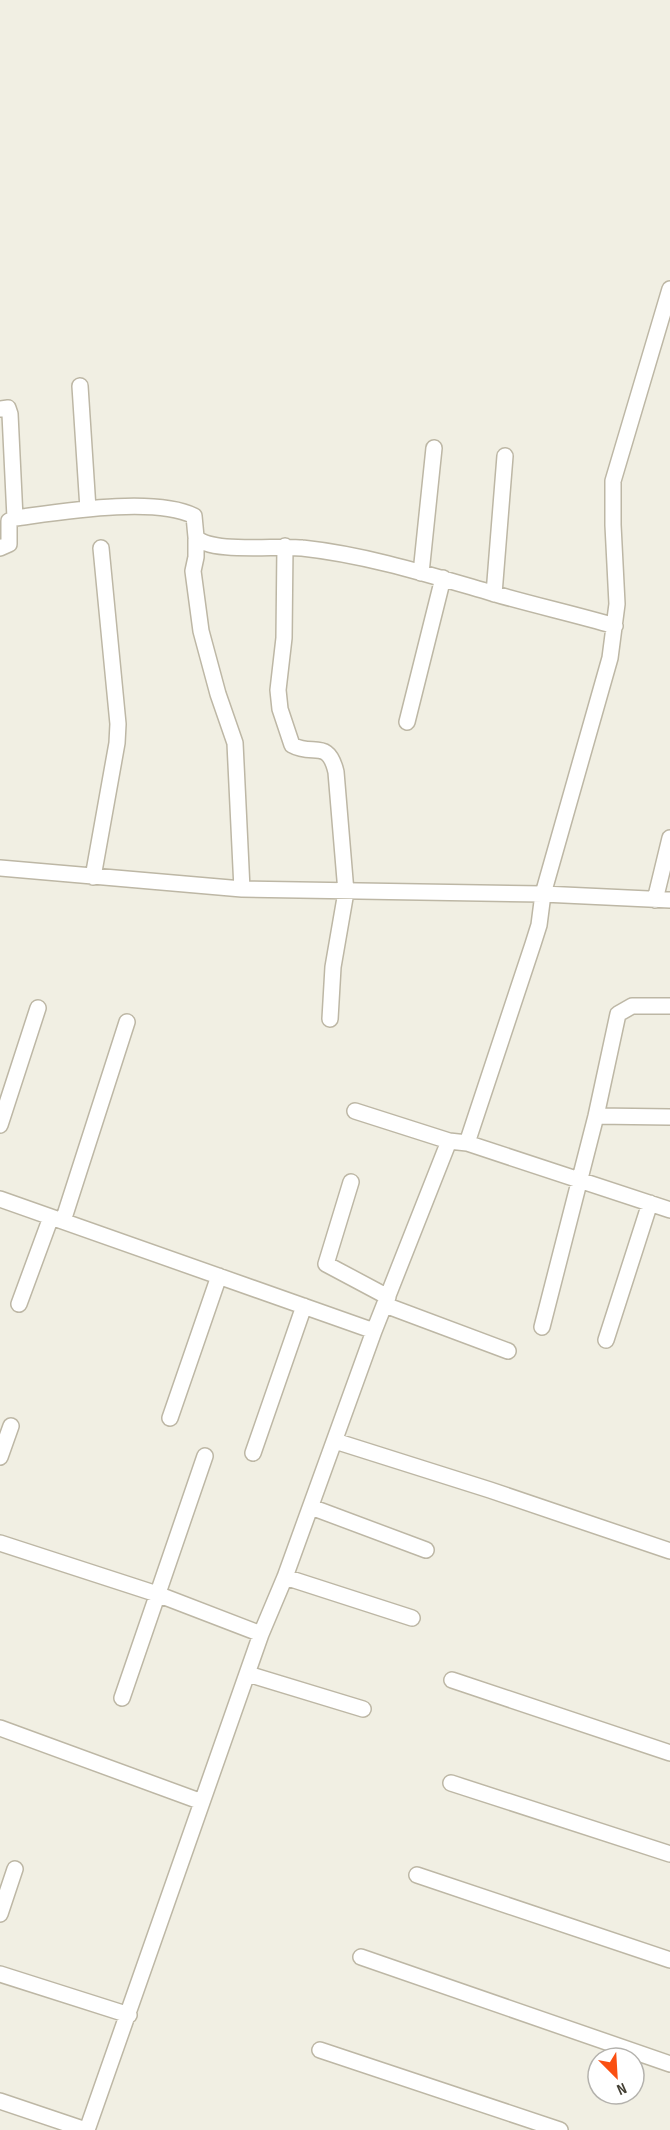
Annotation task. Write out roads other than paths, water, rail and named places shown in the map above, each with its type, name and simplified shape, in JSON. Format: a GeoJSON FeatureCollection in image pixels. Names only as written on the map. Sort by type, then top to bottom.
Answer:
{"type":"FeatureCollection","features":[{"type":"Feature","properties":{"kind":"street"},"geometry":{"type":"LineString","coordinates":[[467,1143],[536,934],[543,894],[610,658],[615,626],[613,480],[670,289]]}},
{"type":"Feature","properties":{"kind":"street"},"geometry":{"type":"LineString","coordinates":[[80,386],[88,509]]}},
{"type":"Feature","properties":{"kind":"street"},"geometry":{"type":"LineString","coordinates":[[0,409],[8,408],[10,414],[15,518]]}},
{"type":"Feature","properties":{"kind":"street"},"geometry":{"type":"LineString","coordinates":[[421,573],[434,448]]}},
{"type":"Feature","properties":{"kind":"street"},"geometry":{"type":"LineString","coordinates":[[494,594],[505,456]]}},
{"type":"Feature","properties":{"kind":"street"},"geometry":{"type":"LineString","coordinates":[[0,548],[9,544],[9,521],[15,518],[88,509],[142,507],[192,515],[195,518],[196,556],[193,571],[201,631],[218,694],[235,743],[242,889]]}},
{"type":"Feature","properties":{"kind":"street"},"geometry":{"type":"LineString","coordinates":[[196,539],[241,548],[285,546],[356,557],[442,578],[615,626]]}},
{"type":"Feature","properties":{"kind":"street"},"geometry":{"type":"LineString","coordinates":[[285,546],[284,638],[278,690],[280,709],[292,745],[299,748],[321,749],[331,756],[334,763],[346,892],[333,967],[330,1019]]}},
{"type":"Feature","properties":{"kind":"street"},"geometry":{"type":"LineString","coordinates":[[93,877],[117,743],[100,548]]}},
{"type":"Feature","properties":{"kind":"street"},"geometry":{"type":"LineString","coordinates":[[407,722],[442,578]]}},
{"type":"Feature","properties":{"kind":"street"},"geometry":{"type":"LineString","coordinates":[[0,868],[242,889],[543,894],[663,900],[670,838]]}},
{"type":"Feature","properties":{"kind":"street"},"geometry":{"type":"LineString","coordinates":[[542,1327],[596,1116],[618,1014],[632,1006],[670,1006]]}},
{"type":"Feature","properties":{"kind":"street"},"geometry":{"type":"LineString","coordinates":[[0,1125],[38,1008]]}},
{"type":"Feature","properties":{"kind":"street"},"geometry":{"type":"LineString","coordinates":[[20,1304],[57,1219],[127,1022]]}},
{"type":"Feature","properties":{"kind":"street"},"geometry":{"type":"LineString","coordinates":[[355,1111],[449,1142],[467,1143],[670,1210]]}},
{"type":"Feature","properties":{"kind":"street"},"geometry":{"type":"LineString","coordinates":[[596,1116],[670,1117]]}},
{"type":"Feature","properties":{"kind":"street"},"geometry":{"type":"LineString","coordinates":[[0,2101],[86,2130],[129,2015],[261,1634],[285,1577],[374,1331],[449,1142]]}},
{"type":"Feature","properties":{"kind":"street"},"geometry":{"type":"LineString","coordinates":[[351,1182],[326,1264],[386,1301],[508,1351]]}},
{"type":"Feature","properties":{"kind":"street"},"geometry":{"type":"LineString","coordinates":[[0,1199],[374,1331]]}},
{"type":"Feature","properties":{"kind":"street"},"geometry":{"type":"LineString","coordinates":[[606,1340],[650,1203]]}},
{"type":"Feature","properties":{"kind":"street"},"geometry":{"type":"LineString","coordinates":[[170,1418],[219,1276]]}},
{"type":"Feature","properties":{"kind":"street"},"geometry":{"type":"LineString","coordinates":[[253,1453],[304,1306]]}},
{"type":"Feature","properties":{"kind":"street"},"geometry":{"type":"LineString","coordinates":[[0,1456],[11,1426]]}},
{"type":"Feature","properties":{"kind":"street"},"geometry":{"type":"LineString","coordinates":[[335,1442],[490,1490],[670,1551]]}},
{"type":"Feature","properties":{"kind":"street"},"geometry":{"type":"LineString","coordinates":[[122,1698],[205,1456]]}},
{"type":"Feature","properties":{"kind":"street"},"geometry":{"type":"LineString","coordinates":[[311,1507],[426,1550]]}},
{"type":"Feature","properties":{"kind":"street"},"geometry":{"type":"LineString","coordinates":[[0,1543],[157,1594],[261,1634]]}},
{"type":"Feature","properties":{"kind":"street"},"geometry":{"type":"LineString","coordinates":[[285,1577],[412,1618]]}},
{"type":"Feature","properties":{"kind":"street"},"geometry":{"type":"LineString","coordinates":[[248,1674],[363,1709]]}},
{"type":"Feature","properties":{"kind":"street"},"geometry":{"type":"LineString","coordinates":[[452,1680],[670,1753]]}},
{"type":"Feature","properties":{"kind":"street"},"geometry":{"type":"LineString","coordinates":[[0,1728],[202,1802]]}},
{"type":"Feature","properties":{"kind":"street"},"geometry":{"type":"LineString","coordinates":[[451,1783],[670,1854]]}},
{"type":"Feature","properties":{"kind":"street"},"geometry":{"type":"LineString","coordinates":[[0,1914],[15,1869]]}},
{"type":"Feature","properties":{"kind":"street"},"geometry":{"type":"LineString","coordinates":[[417,1875],[670,1960]]}},
{"type":"Feature","properties":{"kind":"street"},"geometry":{"type":"LineString","coordinates":[[361,1957],[670,2064]]}},
{"type":"Feature","properties":{"kind":"street"},"geometry":{"type":"LineString","coordinates":[[0,1974],[129,2015]]}},
{"type":"Feature","properties":{"kind":"street"},"geometry":{"type":"LineString","coordinates":[[320,2050],[560,2130]]}}]}
